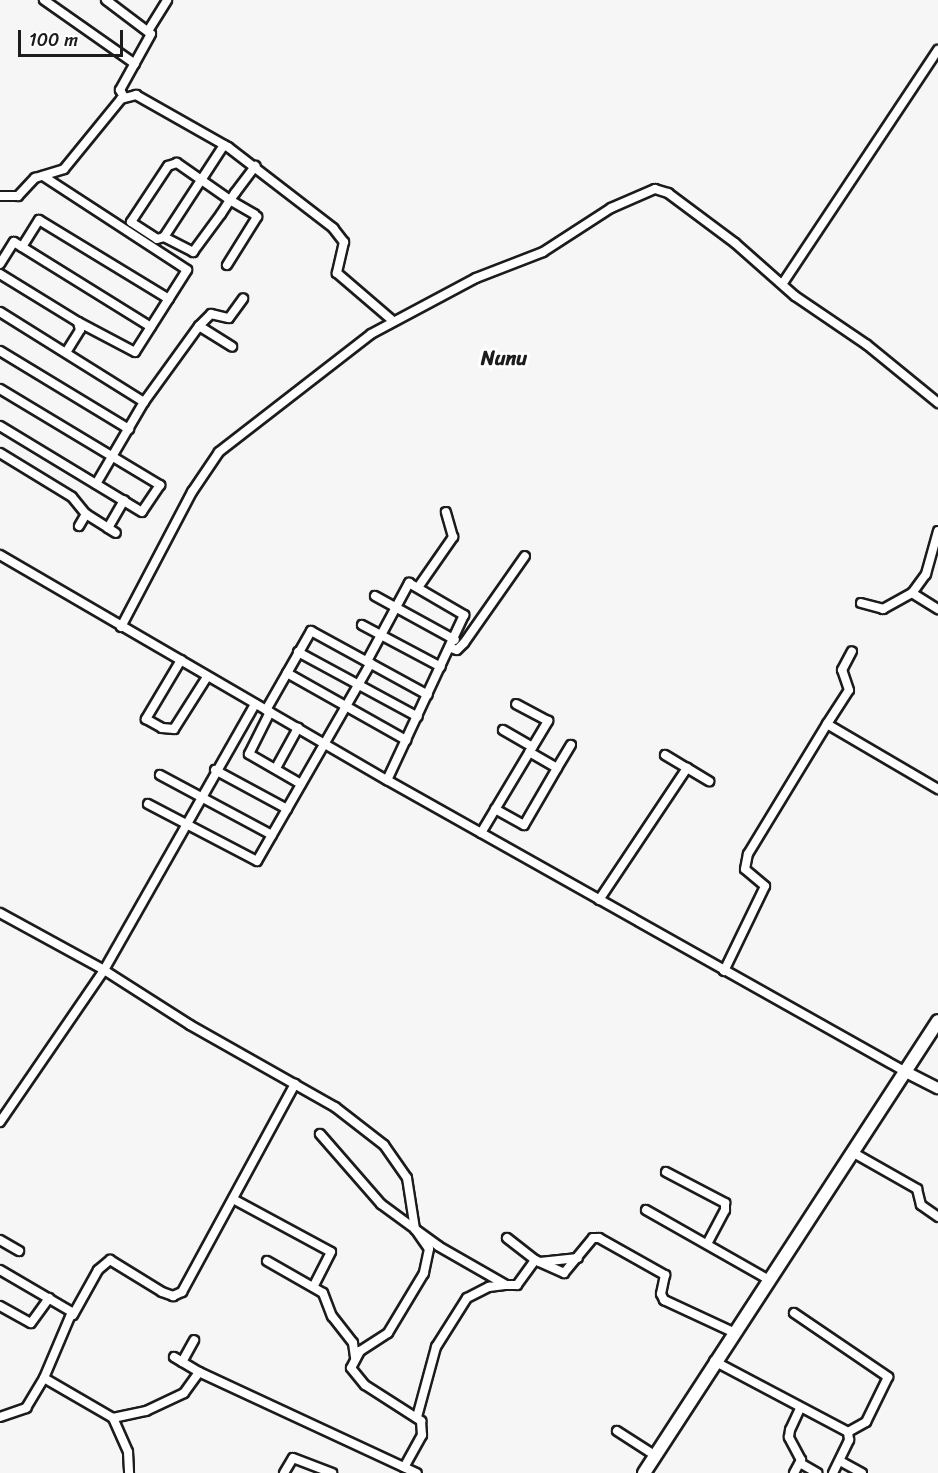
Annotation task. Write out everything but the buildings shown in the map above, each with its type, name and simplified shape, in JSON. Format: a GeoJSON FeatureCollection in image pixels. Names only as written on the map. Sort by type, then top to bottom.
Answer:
{"type":"FeatureCollection","features":[{"type":"Feature","properties":{"kind":"main road"},"geometry":{"type":"LineString","coordinates":[[644,1473],[714,1361],[938,1021]]}},
{"type":"Feature","properties":{"kind":"street"},"geometry":{"type":"LineString","coordinates":[[44,0],[135,63]]}},
{"type":"Feature","properties":{"kind":"street"},"geometry":{"type":"LineString","coordinates":[[106,0],[148,30],[151,37],[120,90],[124,97]]}},
{"type":"Feature","properties":{"kind":"street"},"geometry":{"type":"LineString","coordinates":[[148,30],[167,0]]}},
{"type":"Feature","properties":{"kind":"street"},"geometry":{"type":"LineString","coordinates":[[783,283],[938,50]]}},
{"type":"Feature","properties":{"kind":"street"},"geometry":{"type":"LineString","coordinates":[[0,196],[18,196],[43,176],[64,169],[124,97],[136,95],[224,145],[255,166],[343,238],[337,273],[393,321]]}},
{"type":"Feature","properties":{"kind":"street"},"geometry":{"type":"LineString","coordinates":[[164,237],[224,145]]}},
{"type":"Feature","properties":{"kind":"street"},"geometry":{"type":"LineString","coordinates":[[227,265],[258,219],[230,200],[201,180],[170,163],[131,222],[157,238],[164,237],[193,252],[230,200],[255,166]]}},
{"type":"Feature","properties":{"kind":"street"},"geometry":{"type":"LineString","coordinates":[[0,274],[132,352],[151,327],[187,270],[43,176]]}},
{"type":"Feature","properties":{"kind":"street"},"geometry":{"type":"LineString","coordinates":[[121,627],[192,492],[219,452],[346,350],[393,321],[476,278],[543,252],[611,208],[655,189],[668,193],[938,403]]}},
{"type":"Feature","properties":{"kind":"street"},"geometry":{"type":"LineString","coordinates":[[22,248],[39,220],[169,299]]}},
{"type":"Feature","properties":{"kind":"street"},"geometry":{"type":"LineString","coordinates":[[0,264],[14,242],[151,327]]}},
{"type":"Feature","properties":{"kind":"street"},"geometry":{"type":"LineString","coordinates":[[96,484],[144,402],[199,326],[211,314],[229,318],[243,299]]}},
{"type":"Feature","properties":{"kind":"street"},"geometry":{"type":"LineString","coordinates":[[0,312],[144,402]]}},
{"type":"Feature","properties":{"kind":"street"},"geometry":{"type":"LineString","coordinates":[[66,352],[80,330],[78,322]]}},
{"type":"Feature","properties":{"kind":"street"},"geometry":{"type":"LineString","coordinates":[[199,326],[232,347]]}},
{"type":"Feature","properties":{"kind":"street"},"geometry":{"type":"LineString","coordinates":[[0,351],[129,429]]}},
{"type":"Feature","properties":{"kind":"street"},"geometry":{"type":"LineString","coordinates":[[0,389],[160,485],[142,512],[0,426]]}},
{"type":"Feature","properties":{"kind":"street"},"geometry":{"type":"LineString","coordinates":[[0,453],[72,497],[86,514],[112,530],[124,500]]}},
{"type":"Feature","properties":{"kind":"street"},"geometry":{"type":"LineString","coordinates":[[418,586],[453,537],[446,512]]}},
{"type":"Feature","properties":{"kind":"street"},"geometry":{"type":"LineString","coordinates":[[79,526],[86,514]]}},
{"type":"Feature","properties":{"kind":"street"},"geometry":{"type":"LineString","coordinates":[[861,603],[883,609],[912,593],[926,574],[938,531]]}},
{"type":"Feature","properties":{"kind":"street"},"geometry":{"type":"LineString","coordinates":[[0,555],[387,780],[724,971],[938,1088]]}},
{"type":"Feature","properties":{"kind":"street"},"geometry":{"type":"LineString","coordinates":[[375,596],[453,644],[457,650],[525,556]]}},
{"type":"Feature","properties":{"kind":"street"},"geometry":{"type":"LineString","coordinates":[[148,804],[254,861],[272,835],[359,686],[380,635],[407,585],[418,586],[463,612],[465,619],[387,780]]}},
{"type":"Feature","properties":{"kind":"street"},"geometry":{"type":"LineString","coordinates":[[912,593],[938,609]]}},
{"type":"Feature","properties":{"kind":"street"},"geometry":{"type":"LineString","coordinates":[[362,625],[441,668]]}},
{"type":"Feature","properties":{"kind":"street"},"geometry":{"type":"LineString","coordinates":[[301,784],[248,751],[298,652],[313,631],[428,695]]}},
{"type":"Feature","properties":{"kind":"street"},"geometry":{"type":"LineString","coordinates":[[724,971],[765,886],[745,869],[748,854],[849,690],[842,670],[852,651]]}},
{"type":"Feature","properties":{"kind":"street"},"geometry":{"type":"LineString","coordinates":[[298,652],[418,717]]}},
{"type":"Feature","properties":{"kind":"street"},"geometry":{"type":"LineString","coordinates":[[181,660],[146,719],[162,728],[174,729],[207,677]]}},
{"type":"Feature","properties":{"kind":"street"},"geometry":{"type":"LineString","coordinates":[[287,674],[406,740]]}},
{"type":"Feature","properties":{"kind":"street"},"geometry":{"type":"LineString","coordinates":[[0,1122],[104,970],[255,704]]}},
{"type":"Feature","properties":{"kind":"street"},"geometry":{"type":"LineString","coordinates":[[481,833],[548,721],[516,704]]}},
{"type":"Feature","properties":{"kind":"street"},"geometry":{"type":"LineString","coordinates":[[827,724],[938,789]]}},
{"type":"Feature","properties":{"kind":"street"},"geometry":{"type":"LineString","coordinates":[[276,768],[298,728]]}},
{"type":"Feature","properties":{"kind":"street"},"geometry":{"type":"LineString","coordinates":[[503,730],[557,768]]}},
{"type":"Feature","properties":{"kind":"street"},"geometry":{"type":"LineString","coordinates":[[495,809],[524,825],[571,745]]}},
{"type":"Feature","properties":{"kind":"street"},"geometry":{"type":"LineString","coordinates":[[665,756],[709,781]]}},
{"type":"Feature","properties":{"kind":"street"},"geometry":{"type":"LineString","coordinates":[[599,900],[687,768]]}},
{"type":"Feature","properties":{"kind":"street"},"geometry":{"type":"LineString","coordinates":[[216,770],[287,809]]}},
{"type":"Feature","properties":{"kind":"street"},"geometry":{"type":"LineString","coordinates":[[160,775],[272,835]]}},
{"type":"Feature","properties":{"kind":"street"},"geometry":{"type":"LineString","coordinates":[[0,913],[104,970],[335,1107],[393,1153],[412,1193],[415,1229],[429,1249],[424,1273],[388,1333],[355,1357]]}},
{"type":"Feature","properties":{"kind":"street"},"geometry":{"type":"LineString","coordinates":[[0,1417],[26,1408],[44,1378],[73,1315],[98,1270],[110,1260],[162,1292],[173,1296],[182,1292],[295,1084]]}},
{"type":"Feature","properties":{"kind":"street"},"geometry":{"type":"LineString","coordinates":[[320,1134],[381,1204],[415,1229],[506,1285]]}},
{"type":"Feature","properties":{"kind":"street"},"geometry":{"type":"LineString","coordinates":[[852,1152],[917,1189],[921,1205],[938,1216]]}},
{"type":"Feature","properties":{"kind":"street"},"geometry":{"type":"LineString","coordinates":[[666,1172],[724,1203],[725,1210],[707,1244]]}},
{"type":"Feature","properties":{"kind":"street"},"geometry":{"type":"LineString","coordinates":[[233,1199],[331,1252],[314,1286]]}},
{"type":"Feature","properties":{"kind":"street"},"geometry":{"type":"LineString","coordinates":[[646,1210],[769,1280]]}},
{"type":"Feature","properties":{"kind":"street"},"geometry":{"type":"LineString","coordinates":[[507,1238],[537,1261],[564,1273],[593,1238],[599,1238],[665,1275],[661,1294],[664,1300],[733,1332]]}},
{"type":"Feature","properties":{"kind":"street"},"geometry":{"type":"LineString","coordinates":[[0,1240],[19,1251]]}},
{"type":"Feature","properties":{"kind":"street"},"geometry":{"type":"LineString","coordinates":[[417,1417],[436,1347],[467,1298],[489,1287],[517,1286],[537,1261],[578,1258]]}},
{"type":"Feature","properties":{"kind":"street"},"geometry":{"type":"LineString","coordinates":[[174,1357],[199,1372],[411,1471],[424,1430],[417,1417],[353,1375],[355,1357],[348,1334],[332,1316],[323,1293],[267,1262]]}},
{"type":"Feature","properties":{"kind":"street"},"geometry":{"type":"LineString","coordinates":[[0,1270],[49,1298],[73,1315]]}},
{"type":"Feature","properties":{"kind":"street"},"geometry":{"type":"LineString","coordinates":[[0,1306],[31,1323],[49,1298]]}},
{"type":"Feature","properties":{"kind":"street"},"geometry":{"type":"LineString","coordinates":[[794,1313],[888,1377],[866,1422],[848,1432]]}},
{"type":"Feature","properties":{"kind":"street"},"geometry":{"type":"LineString","coordinates":[[182,1362],[194,1340]]}},
{"type":"Feature","properties":{"kind":"street"},"geometry":{"type":"LineString","coordinates":[[714,1361],[800,1409],[848,1432]]}},
{"type":"Feature","properties":{"kind":"street"},"geometry":{"type":"LineString","coordinates":[[113,1418],[146,1411],[184,1393],[199,1372]]}},
{"type":"Feature","properties":{"kind":"street"},"geometry":{"type":"LineString","coordinates":[[44,1378],[113,1418],[128,1452],[129,1473]]}},
{"type":"Feature","properties":{"kind":"street"},"geometry":{"type":"LineString","coordinates":[[800,1409],[789,1437],[800,1463],[817,1473]]}},
{"type":"Feature","properties":{"kind":"street"},"geometry":{"type":"LineString","coordinates":[[617,1431],[656,1456]]}},
{"type":"Feature","properties":{"kind":"street"},"geometry":{"type":"LineString","coordinates":[[833,1473],[849,1440],[848,1432]]}},
{"type":"Feature","properties":{"kind":"street"},"geometry":{"type":"LineString","coordinates":[[284,1473],[293,1458],[331,1473]]}},
{"type":"Feature","properties":{"kind":"street"},"geometry":{"type":"LineString","coordinates":[[840,1461],[862,1473]]}},
{"type":"Feature","properties":{"kind":"street"},"geometry":{"type":"LineString","coordinates":[[794,1473],[800,1463]]}},
{"type":"Feature","properties":{"kind":"district","name":"Nunu"},"geometry":{"type":"Point","coordinates":[504,358]}}]}
